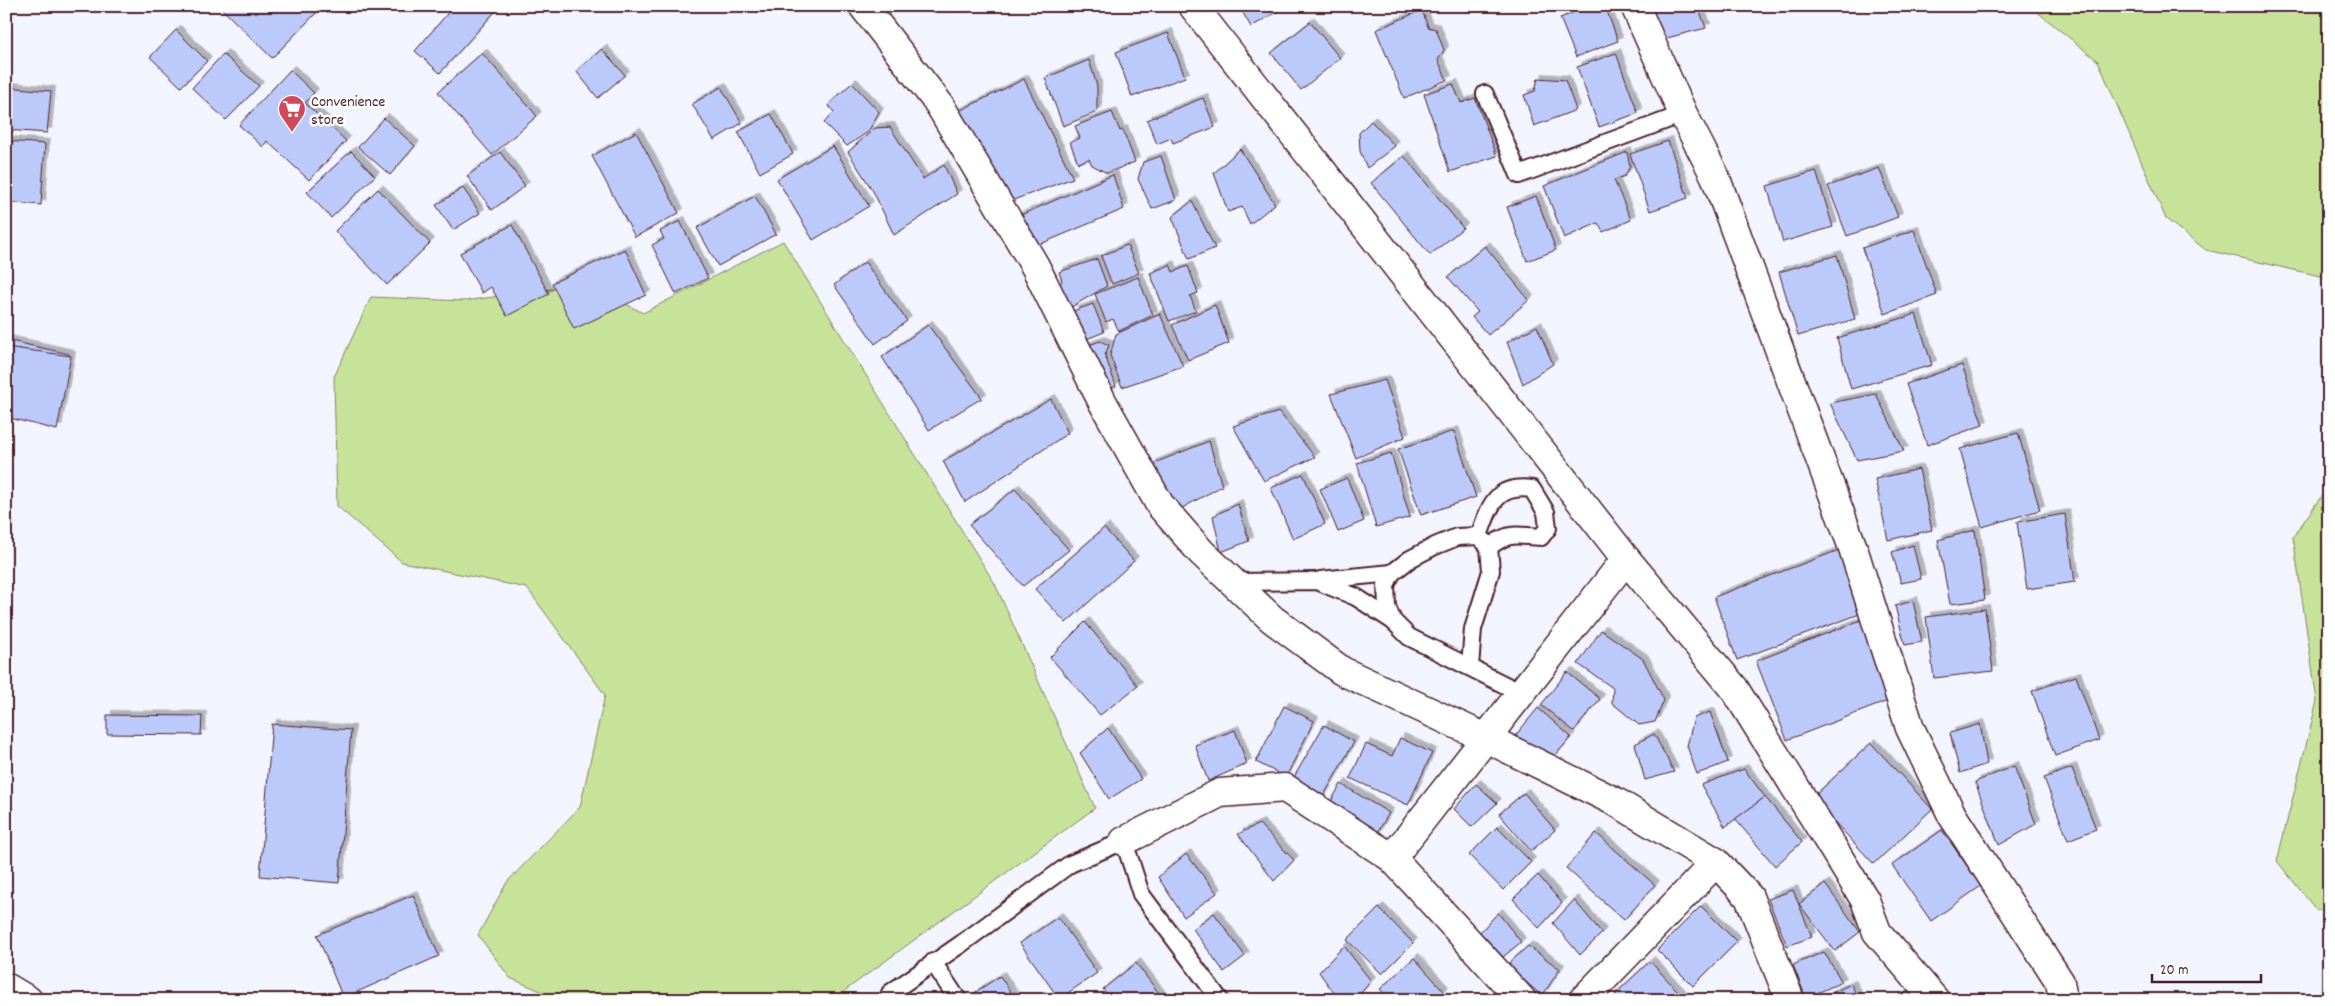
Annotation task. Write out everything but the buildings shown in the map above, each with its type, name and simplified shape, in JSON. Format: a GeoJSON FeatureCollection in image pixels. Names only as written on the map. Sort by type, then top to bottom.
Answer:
{"type":"FeatureCollection","features":[{"type":"Feature","properties":{"kind":"street"},"geometry":{"type":"LineString","coordinates":[[864,6],[939,104],[1035,266],[1102,401],[1160,505],[1201,552],[1272,619],[1342,672],[1486,738],[1616,802],[1716,862],[1750,897],[1790,1000]]}},
{"type":"Feature","properties":{"kind":"street"},"geometry":{"type":"LineString","coordinates":[[1193,6],[1626,560],[1734,688],[1865,900],[1877,932],[1935,1000]]}},
{"type":"Feature","properties":{"kind":"street"},"geometry":{"type":"LineString","coordinates":[[1635,6],[1683,114],[1715,176],[1846,530],[1910,728],[1952,815],[2060,982],[2063,1000]]}},
{"type":"Feature","properties":{"kind":"street"},"geometry":{"type":"LineString","coordinates":[[1392,858],[1626,560]]}},
{"type":"Feature","properties":{"kind":"street"},"geometry":{"type":"LineString","coordinates":[[1124,841],[1220,794],[1285,788],[1392,858],[1522,1000]]}},
{"type":"Feature","properties":{"kind":"street"},"geometry":{"type":"LineString","coordinates":[[1583,1000],[1716,862]]}},
{"type":"Feature","properties":{"kind":"street"},"geometry":{"type":"LineString","coordinates":[[6,987],[28,1000]]}},
{"type":"Feature","properties":{"kind":"lane"},"geometry":{"type":"LineString","coordinates":[[1485,94],[1519,175],[1683,114]]}},
{"type":"Feature","properties":{"kind":"lane"},"geometry":{"type":"LineString","coordinates":[[1393,621],[1387,607],[1386,585],[1392,573],[1410,559],[1457,537],[1484,542],[1491,571],[1473,629],[1470,667]]}},
{"type":"Feature","properties":{"kind":"lane"},"geometry":{"type":"LineString","coordinates":[[1233,582],[1316,581],[1392,573]]}},
{"type":"Feature","properties":{"kind":"lane"},"geometry":{"type":"LineString","coordinates":[[1316,581],[1356,597],[1393,621],[1409,637],[1521,693]]}},
{"type":"Feature","properties":{"kind":"lane"},"geometry":{"type":"LineString","coordinates":[[888,1000],[890,993],[961,944],[1070,864],[1124,841],[1142,894],[1220,1000]]}},
{"type":"Feature","properties":{"kind":"lane"},"geometry":{"type":"LineString","coordinates":[[933,962],[958,1000]]}},
{"type":"Feature","properties":{"kind":"green space"},"geometry":{"type":"Polygon","coordinates":[[[2030,6],[2329,6],[2329,278],[2206,250],[2166,219],[2098,61],[2030,6]]]}},
{"type":"Feature","properties":{"kind":"green space"},"geometry":{"type":"Polygon","coordinates":[[[783,241],[995,584],[1095,808],[832,1000],[562,1000],[510,978],[478,935],[507,882],[580,807],[605,695],[527,588],[402,562],[337,506],[334,377],[371,297],[464,301],[588,284],[643,313],[783,241]]]}},
{"type":"Feature","properties":{"kind":"green space"},"geometry":{"type":"Polygon","coordinates":[[[2329,485],[2329,905],[2317,911],[2277,861],[2317,701],[2293,537],[2329,485]]]}},
{"type":"Feature","properties":{"kind":"place","name":"Convenience store"},"geometry":{"type":"Point","coordinates":[292,133]}}]}
